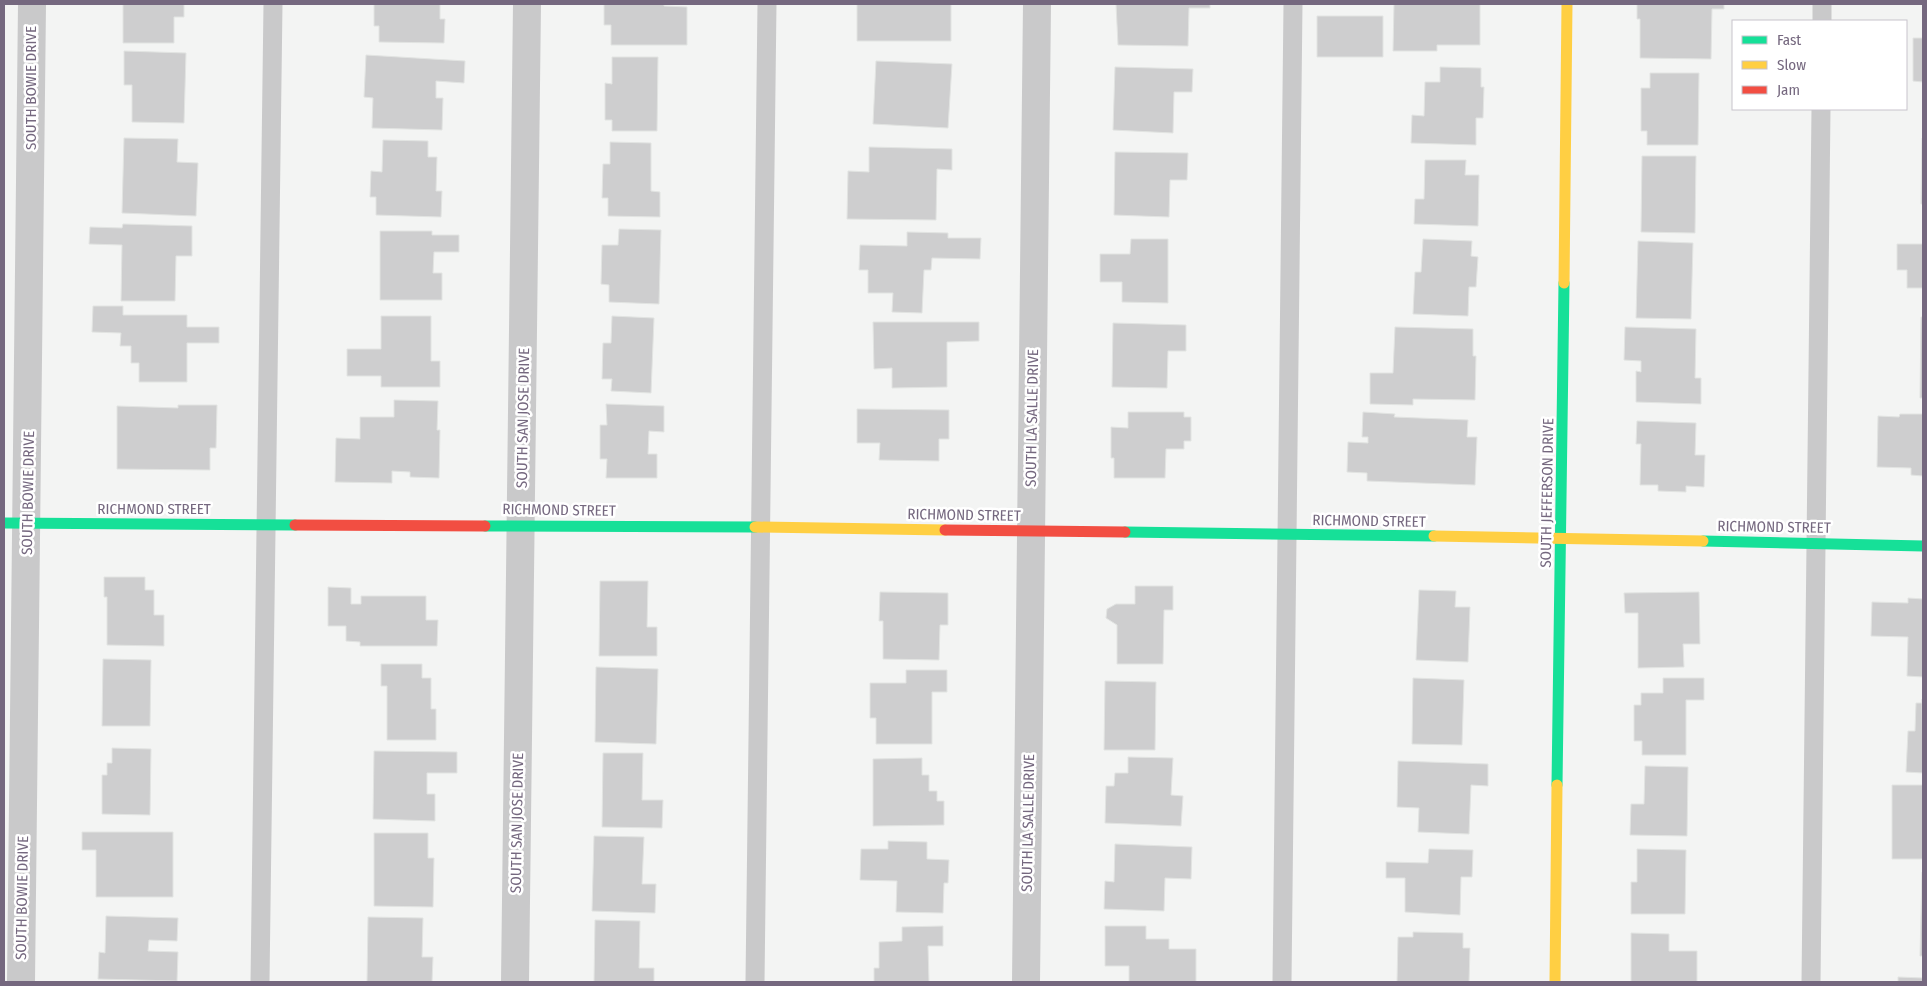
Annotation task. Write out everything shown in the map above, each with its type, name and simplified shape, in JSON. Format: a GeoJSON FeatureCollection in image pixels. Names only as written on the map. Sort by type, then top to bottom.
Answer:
{"type":"FeatureCollection","features":[{"type":"Feature","properties":{"kind":"street","name":"SOUTH BOWIE DRIVE"},"geometry":{"type":"LineString","coordinates":[[21,982],[16,523],[32,4]]}},
{"type":"Feature","properties":{"kind":"street","name":"SOUTH SAN JOSE DRIVE"},"geometry":{"type":"LineString","coordinates":[[515,982],[527,4]]}},
{"type":"Feature","properties":{"kind":"street","name":"SOUTH LA SALLE DRIVE"},"geometry":{"type":"LineString","coordinates":[[1026,982],[1037,4]]}},
{"type":"Feature","properties":{"kind":"street","name":"SOUTH JEFFERSON DRIVE"},"geometry":{"type":"LineString","coordinates":[[1555,982],[1567,4]]}},
{"type":"Feature","properties":{"kind":"street","name":"RICHMOND STREET"},"geometry":{"type":"LineString","coordinates":[[16,523],[759,527],[1561,538],[1923,546]]}},
{"type":"Feature","properties":{"kind":"lane"},"geometry":{"type":"LineString","coordinates":[[260,982],[273,4]]}},
{"type":"Feature","properties":{"kind":"lane"},"geometry":{"type":"LineString","coordinates":[[755,982],[766,4]]}},
{"type":"Feature","properties":{"kind":"lane"},"geometry":{"type":"LineString","coordinates":[[1282,982],[1293,4]]}},
{"type":"Feature","properties":{"kind":"lane"},"geometry":{"type":"LineString","coordinates":[[1822,4],[1822,20]]}},
{"type":"Feature","properties":{"kind":"lane"},"geometry":{"type":"LineString","coordinates":[[1811,982],[1821,110]]}},
{"type":"Feature","properties":{"kind":"building"},"geometry":{"type":"Polygon","coordinates":[[[123,4],[184,4],[184,17],[174,17],[174,43],[123,43],[123,4]]]}},
{"type":"Feature","properties":{"kind":"building"},"geometry":{"type":"Polygon","coordinates":[[[374,4],[440,4],[440,19],[445,19],[444,43],[379,42],[379,26],[374,26],[374,4]]]}},
{"type":"Feature","properties":{"kind":"building"},"geometry":{"type":"Polygon","coordinates":[[[604,4],[664,4],[664,6],[687,7],[687,45],[611,45],[611,25],[604,25],[604,4]]]}},
{"type":"Feature","properties":{"kind":"building"},"geometry":{"type":"Polygon","coordinates":[[[857,4],[951,4],[951,41],[857,41],[857,4]]]}},
{"type":"Feature","properties":{"kind":"building"},"geometry":{"type":"Polygon","coordinates":[[[1116,4],[1210,4],[1210,8],[1189,8],[1188,46],[1118,45],[1116,4]]]}},
{"type":"Feature","properties":{"kind":"building"},"geometry":{"type":"Polygon","coordinates":[[[1394,4],[1480,4],[1480,45],[1437,45],[1437,51],[1393,51],[1394,4]]]}},
{"type":"Feature","properties":{"kind":"building"},"geometry":{"type":"Polygon","coordinates":[[[1637,4],[1724,4],[1724,9],[1712,9],[1711,59],[1640,58],[1640,19],[1637,19],[1637,4]]]}},
{"type":"Feature","properties":{"kind":"building"},"geometry":{"type":"Polygon","coordinates":[[[1317,16],[1383,16],[1383,57],[1317,57],[1317,16]]]}},
{"type":"Feature","properties":{"kind":"building"},"geometry":{"type":"Polygon","coordinates":[[[1913,38],[1923,38],[1923,82],[1913,81],[1913,38]]]}},
{"type":"Feature","properties":{"kind":"building"},"geometry":{"type":"Polygon","coordinates":[[[124,51],[186,53],[184,123],[132,122],[132,85],[124,85],[124,51]]]}},
{"type":"Feature","properties":{"kind":"building"},"geometry":{"type":"Polygon","coordinates":[[[366,55],[465,61],[464,83],[436,81],[436,98],[443,98],[442,130],[372,128],[373,98],[364,97],[366,55]]]}},
{"type":"Feature","properties":{"kind":"building"},"geometry":{"type":"Polygon","coordinates":[[[612,57],[658,57],[657,131],[612,131],[612,120],[605,120],[605,83],[612,84],[612,57]]]}},
{"type":"Feature","properties":{"kind":"building"},"geometry":{"type":"Polygon","coordinates":[[[876,61],[952,64],[948,128],[873,124],[876,61]]]}},
{"type":"Feature","properties":{"kind":"building"},"geometry":{"type":"Polygon","coordinates":[[[1115,67],[1193,69],[1192,92],[1174,92],[1173,133],[1113,130],[1115,67]]]}},
{"type":"Feature","properties":{"kind":"building"},"geometry":{"type":"Polygon","coordinates":[[[1440,67],[1481,68],[1481,87],[1484,87],[1483,118],[1476,118],[1476,145],[1411,143],[1412,115],[1424,116],[1425,82],[1440,82],[1440,67]]]}},
{"type":"Feature","properties":{"kind":"building"},"geometry":{"type":"Polygon","coordinates":[[[1650,73],[1699,73],[1698,145],[1647,145],[1647,131],[1641,131],[1641,88],[1650,88],[1650,73]]]}},
{"type":"Feature","properties":{"kind":"building"},"geometry":{"type":"Polygon","coordinates":[[[124,138],[178,139],[177,162],[198,163],[196,216],[122,213],[124,138]]]}},
{"type":"Feature","properties":{"kind":"building"},"geometry":{"type":"Polygon","coordinates":[[[1922,138],[1923,204],[1921,204],[1922,138]]]}},
{"type":"Feature","properties":{"kind":"building"},"geometry":{"type":"Polygon","coordinates":[[[383,140],[428,141],[428,157],[437,157],[436,191],[442,191],[441,217],[376,215],[376,197],[370,197],[371,171],[382,172],[383,140]]]}},
{"type":"Feature","properties":{"kind":"building"},"geometry":{"type":"Polygon","coordinates":[[[610,142],[651,143],[651,191],[660,192],[660,217],[608,216],[608,198],[602,198],[603,164],[610,164],[610,142]]]}},
{"type":"Feature","properties":{"kind":"building"},"geometry":{"type":"Polygon","coordinates":[[[869,147],[952,149],[952,170],[937,169],[936,220],[847,219],[848,171],[869,172],[869,147]]]}},
{"type":"Feature","properties":{"kind":"building"},"geometry":{"type":"Polygon","coordinates":[[[1115,152],[1188,153],[1187,180],[1170,180],[1169,217],[1114,215],[1115,152]]]}},
{"type":"Feature","properties":{"kind":"building"},"geometry":{"type":"Polygon","coordinates":[[[1642,156],[1696,156],[1695,233],[1641,232],[1642,156]]]}},
{"type":"Feature","properties":{"kind":"building"},"geometry":{"type":"Polygon","coordinates":[[[1425,160],[1466,160],[1465,175],[1479,175],[1478,226],[1414,224],[1415,199],[1424,199],[1425,160]]]}},
{"type":"Feature","properties":{"kind":"building"},"geometry":{"type":"Polygon","coordinates":[[[123,224],[192,226],[192,256],[176,256],[175,301],[121,301],[122,245],[89,244],[90,227],[122,228],[123,224]]]}},
{"type":"Feature","properties":{"kind":"building"},"geometry":{"type":"Polygon","coordinates":[[[619,229],[661,230],[659,304],[609,302],[609,285],[601,284],[602,245],[618,245],[619,229]]]}},
{"type":"Feature","properties":{"kind":"building"},"geometry":{"type":"Polygon","coordinates":[[[380,231],[432,231],[432,235],[459,235],[459,252],[434,252],[433,273],[442,273],[442,300],[380,300],[380,231]]]}},
{"type":"Feature","properties":{"kind":"building"},"geometry":{"type":"Polygon","coordinates":[[[907,232],[948,233],[948,238],[981,238],[980,259],[932,258],[931,270],[924,270],[922,313],[892,312],[893,293],[868,293],[868,270],[859,270],[860,245],[907,246],[907,232]]]}},
{"type":"Feature","properties":{"kind":"building"},"geometry":{"type":"Polygon","coordinates":[[[1131,239],[1168,239],[1168,303],[1122,302],[1122,282],[1100,282],[1100,254],[1130,254],[1131,239]]]}},
{"type":"Feature","properties":{"kind":"building"},"geometry":{"type":"Polygon","coordinates":[[[1423,239],[1472,241],[1471,256],[1478,257],[1476,287],[1469,287],[1468,316],[1413,314],[1415,272],[1421,272],[1423,239]]]}},
{"type":"Feature","properties":{"kind":"building"},"geometry":{"type":"Polygon","coordinates":[[[1638,241],[1693,243],[1691,319],[1636,318],[1638,241]]]}},
{"type":"Feature","properties":{"kind":"building"},"geometry":{"type":"Polygon","coordinates":[[[1897,244],[1923,244],[1923,288],[1907,288],[1907,270],[1897,270],[1897,244]]]}},
{"type":"Feature","properties":{"kind":"building"},"geometry":{"type":"Polygon","coordinates":[[[93,306],[123,306],[123,315],[187,315],[187,327],[219,327],[219,343],[187,343],[187,382],[139,382],[139,363],[131,363],[131,346],[120,346],[121,333],[92,332],[93,306]]]}},
{"type":"Feature","properties":{"kind":"building"},"geometry":{"type":"Polygon","coordinates":[[[381,316],[431,316],[431,361],[440,361],[440,387],[381,387],[381,376],[347,376],[347,349],[381,349],[381,316]]]}},
{"type":"Feature","properties":{"kind":"building"},"geometry":{"type":"Polygon","coordinates":[[[612,316],[654,318],[651,393],[611,391],[612,379],[602,379],[603,343],[611,343],[612,316]]]}},
{"type":"Feature","properties":{"kind":"building"},"geometry":{"type":"Polygon","coordinates":[[[1921,317],[1923,317],[1923,398],[1920,398],[1921,317]]]}},
{"type":"Feature","properties":{"kind":"building"},"geometry":{"type":"Polygon","coordinates":[[[873,322],[979,322],[979,341],[947,342],[947,387],[892,388],[892,368],[874,369],[873,322]]]}},
{"type":"Feature","properties":{"kind":"building"},"geometry":{"type":"Polygon","coordinates":[[[1113,323],[1186,325],[1186,351],[1168,351],[1167,388],[1112,387],[1113,323]]]}},
{"type":"Feature","properties":{"kind":"building"},"geometry":{"type":"Polygon","coordinates":[[[1395,327],[1473,329],[1473,356],[1476,356],[1475,400],[1413,399],[1413,405],[1370,404],[1370,373],[1393,373],[1395,327]]]}},
{"type":"Feature","properties":{"kind":"building"},"geometry":{"type":"Polygon","coordinates":[[[1625,327],[1696,329],[1695,378],[1701,378],[1701,404],[1636,402],[1636,371],[1641,372],[1641,361],[1624,360],[1625,327]]]}},
{"type":"Feature","properties":{"kind":"building"},"geometry":{"type":"Polygon","coordinates":[[[394,400],[438,401],[437,430],[440,430],[439,478],[410,477],[410,472],[392,471],[392,483],[335,482],[336,438],[360,439],[360,417],[394,417],[394,400]]]}},
{"type":"Feature","properties":{"kind":"building"},"geometry":{"type":"Polygon","coordinates":[[[606,404],[664,406],[664,432],[649,431],[648,454],[657,454],[657,478],[606,478],[607,459],[600,459],[600,425],[607,425],[606,404]]]}},
{"type":"Feature","properties":{"kind":"building"},"geometry":{"type":"Polygon","coordinates":[[[178,405],[217,405],[216,448],[210,448],[210,470],[117,469],[117,406],[178,408],[178,405]]]}},
{"type":"Feature","properties":{"kind":"building"},"geometry":{"type":"Polygon","coordinates":[[[857,409],[949,410],[949,439],[939,439],[939,461],[879,460],[880,443],[857,443],[857,409]]]}},
{"type":"Feature","properties":{"kind":"building"},"geometry":{"type":"Polygon","coordinates":[[[1128,412],[1184,412],[1184,417],[1191,417],[1191,441],[1184,441],[1184,449],[1166,449],[1165,478],[1114,478],[1114,458],[1111,458],[1111,427],[1128,428],[1128,412]]]}},
{"type":"Feature","properties":{"kind":"building"},"geometry":{"type":"Polygon","coordinates":[[[1363,412],[1395,414],[1394,417],[1468,420],[1467,437],[1477,437],[1475,485],[1367,481],[1367,473],[1347,472],[1348,442],[1368,443],[1368,437],[1362,437],[1363,412]]]}},
{"type":"Feature","properties":{"kind":"building"},"geometry":{"type":"Polygon","coordinates":[[[1900,414],[1923,414],[1923,476],[1911,475],[1911,468],[1877,467],[1878,416],[1899,417],[1900,414]]]}},
{"type":"Feature","properties":{"kind":"building"},"geometry":{"type":"Polygon","coordinates":[[[1637,421],[1696,423],[1695,455],[1705,455],[1704,487],[1686,486],[1686,492],[1658,491],[1658,485],[1640,485],[1641,444],[1636,444],[1637,421]]]}},
{"type":"Feature","properties":{"kind":"building"},"geometry":{"type":"Polygon","coordinates":[[[104,577],[145,577],[145,590],[154,590],[154,615],[164,615],[164,646],[107,645],[107,597],[104,597],[104,577]]]}},
{"type":"Feature","properties":{"kind":"building"},"geometry":{"type":"Polygon","coordinates":[[[600,581],[648,581],[647,627],[657,627],[657,656],[599,656],[600,581]]]}},
{"type":"Feature","properties":{"kind":"building"},"geometry":{"type":"Polygon","coordinates":[[[1135,586],[1173,586],[1173,610],[1164,610],[1163,664],[1117,664],[1117,625],[1106,618],[1107,609],[1116,604],[1135,604],[1135,586]]]}},
{"type":"Feature","properties":{"kind":"building"},"geometry":{"type":"Polygon","coordinates":[[[328,587],[351,588],[351,604],[361,604],[361,596],[426,596],[426,620],[438,620],[437,646],[360,646],[360,642],[346,641],[346,626],[328,626],[328,587]]]}},
{"type":"Feature","properties":{"kind":"building"},"geometry":{"type":"Polygon","coordinates":[[[1419,590],[1456,591],[1455,607],[1470,607],[1468,662],[1416,660],[1419,590]]]}},
{"type":"Feature","properties":{"kind":"building"},"geometry":{"type":"Polygon","coordinates":[[[880,592],[948,593],[948,625],[940,625],[939,660],[883,659],[883,621],[879,621],[880,592]]]}},
{"type":"Feature","properties":{"kind":"building"},"geometry":{"type":"Polygon","coordinates":[[[1699,592],[1700,644],[1683,644],[1684,667],[1638,668],[1638,613],[1625,613],[1624,593],[1699,592]]]}},
{"type":"Feature","properties":{"kind":"building"},"geometry":{"type":"Polygon","coordinates":[[[1908,598],[1923,599],[1923,677],[1907,676],[1908,637],[1871,636],[1872,602],[1908,603],[1908,598]]]}},
{"type":"Feature","properties":{"kind":"building"},"geometry":{"type":"Polygon","coordinates":[[[103,659],[151,660],[150,726],[102,726],[103,659]]]}},
{"type":"Feature","properties":{"kind":"building"},"geometry":{"type":"Polygon","coordinates":[[[381,664],[422,664],[422,678],[431,678],[431,709],[436,709],[436,740],[387,740],[387,686],[381,686],[381,664]]]}},
{"type":"Feature","properties":{"kind":"building"},"geometry":{"type":"Polygon","coordinates":[[[596,667],[658,669],[656,744],[595,742],[596,667]]]}},
{"type":"Feature","properties":{"kind":"building"},"geometry":{"type":"Polygon","coordinates":[[[906,670],[947,670],[947,692],[932,692],[932,744],[876,744],[876,718],[870,718],[870,683],[906,683],[906,670]]]}},
{"type":"Feature","properties":{"kind":"building"},"geometry":{"type":"Polygon","coordinates":[[[1413,678],[1464,680],[1462,745],[1412,744],[1413,678]]]}},
{"type":"Feature","properties":{"kind":"building"},"geometry":{"type":"Polygon","coordinates":[[[1663,678],[1704,678],[1704,700],[1686,700],[1686,755],[1642,755],[1642,741],[1634,741],[1634,705],[1641,705],[1641,693],[1663,693],[1663,678]]]}},
{"type":"Feature","properties":{"kind":"building"},"geometry":{"type":"Polygon","coordinates":[[[1105,681],[1156,682],[1155,750],[1104,750],[1105,681]]]}},
{"type":"Feature","properties":{"kind":"building"},"geometry":{"type":"Polygon","coordinates":[[[1922,699],[1923,773],[1906,772],[1908,731],[1915,731],[1916,703],[1922,703],[1922,699]]]}},
{"type":"Feature","properties":{"kind":"building"},"geometry":{"type":"Polygon","coordinates":[[[112,748],[151,749],[150,815],[102,814],[102,775],[107,775],[107,763],[112,763],[112,748]]]}},
{"type":"Feature","properties":{"kind":"building"},"geometry":{"type":"Polygon","coordinates":[[[374,751],[457,752],[457,773],[427,773],[427,794],[435,794],[435,821],[373,819],[374,751]]]}},
{"type":"Feature","properties":{"kind":"building"},"geometry":{"type":"Polygon","coordinates":[[[603,753],[643,753],[642,800],[663,800],[662,828],[602,827],[603,753]]]}},
{"type":"Feature","properties":{"kind":"building"},"geometry":{"type":"Polygon","coordinates":[[[1128,757],[1173,758],[1171,795],[1183,796],[1181,826],[1105,823],[1106,786],[1114,786],[1115,773],[1128,773],[1128,757]]]}},
{"type":"Feature","properties":{"kind":"building"},"geometry":{"type":"Polygon","coordinates":[[[922,758],[922,775],[929,775],[929,791],[937,791],[937,801],[944,801],[944,825],[873,826],[873,759],[922,758]]]}},
{"type":"Feature","properties":{"kind":"building"},"geometry":{"type":"Polygon","coordinates":[[[1398,761],[1488,764],[1488,786],[1471,785],[1469,834],[1418,832],[1419,808],[1397,807],[1398,761]]]}},
{"type":"Feature","properties":{"kind":"building"},"geometry":{"type":"Polygon","coordinates":[[[1645,766],[1688,767],[1687,836],[1630,835],[1631,804],[1644,804],[1645,766]]]}},
{"type":"Feature","properties":{"kind":"building"},"geometry":{"type":"Polygon","coordinates":[[[1892,785],[1923,785],[1923,859],[1892,859],[1892,785]]]}},
{"type":"Feature","properties":{"kind":"building"},"geometry":{"type":"Polygon","coordinates":[[[82,832],[173,832],[173,897],[96,897],[96,850],[82,850],[82,832]]]}},
{"type":"Feature","properties":{"kind":"building"},"geometry":{"type":"Polygon","coordinates":[[[374,833],[428,833],[428,858],[434,858],[433,907],[374,906],[374,833]]]}},
{"type":"Feature","properties":{"kind":"building"},"geometry":{"type":"Polygon","coordinates":[[[594,836],[644,837],[642,884],[656,884],[655,913],[592,911],[594,836]]]}},
{"type":"Feature","properties":{"kind":"building"},"geometry":{"type":"Polygon","coordinates":[[[888,841],[927,842],[927,859],[949,860],[948,883],[944,883],[943,913],[896,912],[897,881],[860,880],[861,849],[888,849],[888,841]]]}},
{"type":"Feature","properties":{"kind":"building"},"geometry":{"type":"Polygon","coordinates":[[[1115,844],[1192,847],[1191,879],[1165,878],[1164,911],[1104,909],[1105,881],[1114,882],[1115,844]]]}},
{"type":"Feature","properties":{"kind":"building"},"geometry":{"type":"Polygon","coordinates":[[[1429,849],[1473,850],[1472,877],[1461,877],[1460,915],[1405,912],[1405,878],[1386,878],[1386,862],[1428,863],[1429,849]]]}},
{"type":"Feature","properties":{"kind":"building"},"geometry":{"type":"Polygon","coordinates":[[[1637,849],[1686,850],[1685,914],[1631,914],[1631,882],[1637,882],[1637,849]]]}},
{"type":"Feature","properties":{"kind":"building"},"geometry":{"type":"Polygon","coordinates":[[[1922,872],[1923,956],[1920,956],[1922,872]]]}},
{"type":"Feature","properties":{"kind":"building"},"geometry":{"type":"Polygon","coordinates":[[[106,916],[178,918],[177,941],[149,940],[148,951],[178,952],[177,981],[98,979],[99,952],[105,953],[106,916]]]}},
{"type":"Feature","properties":{"kind":"building"},"geometry":{"type":"Polygon","coordinates":[[[368,917],[423,918],[422,957],[433,957],[432,982],[367,982],[368,917]]]}},
{"type":"Feature","properties":{"kind":"building"},"geometry":{"type":"Polygon","coordinates":[[[595,920],[640,921],[639,968],[654,968],[654,982],[594,982],[595,920]]]}},
{"type":"Feature","properties":{"kind":"building"},"geometry":{"type":"Polygon","coordinates":[[[943,926],[943,946],[928,946],[929,982],[874,982],[874,968],[879,968],[879,942],[902,941],[902,927],[943,926]]]}},
{"type":"Feature","properties":{"kind":"building"},"geometry":{"type":"Polygon","coordinates":[[[1105,926],[1146,926],[1146,939],[1169,939],[1169,949],[1196,949],[1196,982],[1129,982],[1129,966],[1105,966],[1105,926]]]}},
{"type":"Feature","properties":{"kind":"building"},"geometry":{"type":"Polygon","coordinates":[[[1413,932],[1463,933],[1463,948],[1470,948],[1469,982],[1397,982],[1398,937],[1413,937],[1413,932]]]}},
{"type":"Feature","properties":{"kind":"building"},"geometry":{"type":"Polygon","coordinates":[[[1631,933],[1669,934],[1669,951],[1697,951],[1697,982],[1631,982],[1631,933]]]}},
{"type":"Feature","properties":{"kind":"building"},"geometry":{"type":"Polygon","coordinates":[[[1898,977],[1923,978],[1923,982],[1898,982],[1898,977]]]}},
{"type":"Feature","properties":{"kind":"traffic: fast"},"geometry":{"type":"LineString","coordinates":[[1557,785],[1564,283]]}},
{"type":"Feature","properties":{"kind":"traffic: fast"},"geometry":{"type":"LineString","coordinates":[[4,523],[295,525]]}},
{"type":"Feature","properties":{"kind":"traffic: fast"},"geometry":{"type":"LineString","coordinates":[[485,526],[755,527]]}},
{"type":"Feature","properties":{"kind":"traffic: fast"},"geometry":{"type":"LineString","coordinates":[[1125,532],[1434,536]]}},
{"type":"Feature","properties":{"kind":"traffic: fast"},"geometry":{"type":"LineString","coordinates":[[1703,541],[1923,546]]}},
{"type":"Feature","properties":{"kind":"traffic: slow"},"geometry":{"type":"LineString","coordinates":[[1564,283],[1567,4]]}},
{"type":"Feature","properties":{"kind":"traffic: slow"},"geometry":{"type":"LineString","coordinates":[[755,527],[945,530]]}},
{"type":"Feature","properties":{"kind":"traffic: slow"},"geometry":{"type":"LineString","coordinates":[[1434,536],[1703,541]]}},
{"type":"Feature","properties":{"kind":"traffic: slow"},"geometry":{"type":"LineString","coordinates":[[1555,982],[1557,785]]}},
{"type":"Feature","properties":{"kind":"traffic: jam"},"geometry":{"type":"LineString","coordinates":[[295,525],[485,526]]}},
{"type":"Feature","properties":{"kind":"traffic: jam"},"geometry":{"type":"LineString","coordinates":[[945,530],[1125,532]]}}]}
